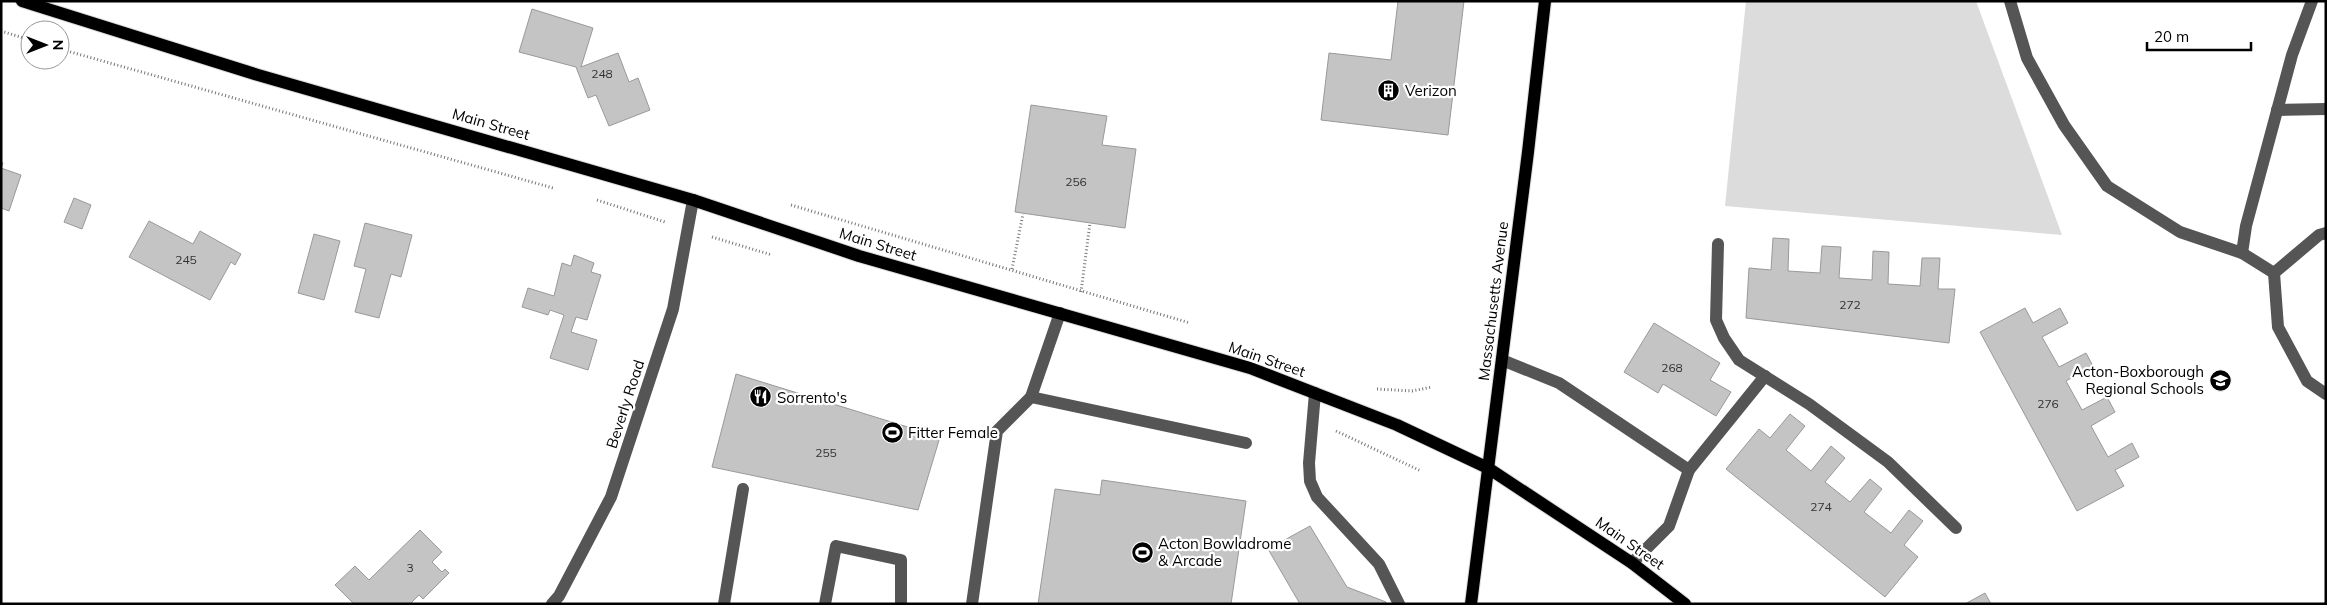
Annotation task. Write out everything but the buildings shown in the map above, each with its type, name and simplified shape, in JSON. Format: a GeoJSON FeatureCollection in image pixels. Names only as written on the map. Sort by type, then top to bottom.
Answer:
{"type":"FeatureCollection","features":[{"type":"Feature","properties":{"kind":"main road","name":"Main Street"},"geometry":{"type":"LineString","coordinates":[[22,1],[42,4],[258,75],[693,200],[859,256],[1250,368],[1420,435],[1488,468],[1632,563],[1671,600],[1685,604]]}},
{"type":"Feature","properties":{"kind":"main road","name":"Massachusetts Avenue"},"geometry":{"type":"LineString","coordinates":[[1471,604],[1545,1]]}},
{"type":"Feature","properties":{"kind":"street"},"geometry":{"type":"LineString","coordinates":[[2010,1],[2027,58],[2064,125],[2107,186],[2180,232],[2242,253],[2274,273]]}},
{"type":"Feature","properties":{"kind":"street"},"geometry":{"type":"LineString","coordinates":[[2242,253],[2246,226],[2292,55],[2312,1]]}},
{"type":"Feature","properties":{"kind":"street"},"geometry":{"type":"LineString","coordinates":[[2277,110],[2326,108]]}},
{"type":"Feature","properties":{"kind":"street","name":"Beverly Road"},"geometry":{"type":"LineString","coordinates":[[552,604],[559,596],[611,497],[673,309],[693,200]]}},
{"type":"Feature","properties":{"kind":"street"},"geometry":{"type":"LineString","coordinates":[[2274,273],[2319,235],[2326,233]]}},
{"type":"Feature","properties":{"kind":"street"},"geometry":{"type":"LineString","coordinates":[[1718,244],[1716,320],[1724,338],[1739,360],[1809,404],[1888,462],[1956,528]]}},
{"type":"Feature","properties":{"kind":"street"},"geometry":{"type":"LineString","coordinates":[[2274,273],[2278,327],[2307,381],[2326,394]]}},
{"type":"Feature","properties":{"kind":"street"},"geometry":{"type":"LineString","coordinates":[[972,604],[997,431],[1031,397],[1060,313]]}},
{"type":"Feature","properties":{"kind":"street"},"geometry":{"type":"LineString","coordinates":[[1502,360],[1560,383],[1689,470]]}},
{"type":"Feature","properties":{"kind":"street"},"geometry":{"type":"LineString","coordinates":[[1632,563],[1669,526],[1689,470],[1765,376]]}},
{"type":"Feature","properties":{"kind":"street"},"geometry":{"type":"LineString","coordinates":[[1315,393],[1309,463],[1310,481],[1318,497],[1379,564],[1399,604]]}},
{"type":"Feature","properties":{"kind":"street"},"geometry":{"type":"LineString","coordinates":[[1031,397],[1246,444]]}},
{"type":"Feature","properties":{"kind":"street"},"geometry":{"type":"LineString","coordinates":[[724,604],[743,489]]}},
{"type":"Feature","properties":{"kind":"street"},"geometry":{"type":"LineString","coordinates":[[825,604],[836,546],[901,560],[901,604]]}},
{"type":"Feature","properties":{"kind":"path"},"geometry":{"type":"LineString","coordinates":[[1,32],[20,37]]}},
{"type":"Feature","properties":{"kind":"path"},"geometry":{"type":"LineString","coordinates":[[70,51],[555,188]]}},
{"type":"Feature","properties":{"kind":"path"},"geometry":{"type":"LineString","coordinates":[[593,199],[764,253]]}},
{"type":"Feature","properties":{"kind":"path"},"geometry":{"type":"LineString","coordinates":[[1006,298],[1023,214]]}},
{"type":"Feature","properties":{"kind":"path"},"geometry":{"type":"LineString","coordinates":[[1077,318],[1090,223]]}},
{"type":"Feature","properties":{"kind":"path"},"geometry":{"type":"LineString","coordinates":[[1381,390],[1412,391],[1432,387]]}},
{"type":"Feature","properties":{"kind":"shaded area"},"geometry":{"type":"Polygon","coordinates":[[[1746,1],[1976,1],[2062,235],[1725,206],[1746,1]]]}},
{"type":"Feature","properties":{"kind":"place","name":"Verizon"},"geometry":{"type":"Point","coordinates":[1389,90]}},
{"type":"Feature","properties":{"kind":"place","name":"Acton-Boxborough Regional Schools"},"geometry":{"type":"Point","coordinates":[2220,380]}},
{"type":"Feature","properties":{"kind":"place","name":"Sorrento's"},"geometry":{"type":"Point","coordinates":[761,397]}},
{"type":"Feature","properties":{"kind":"place","name":"Fitter Female"},"geometry":{"type":"Point","coordinates":[892,432]}},
{"type":"Feature","properties":{"kind":"place","name":"Acton Bowladrome & Arcade"},"geometry":{"type":"Point","coordinates":[1142,552]}}]}
